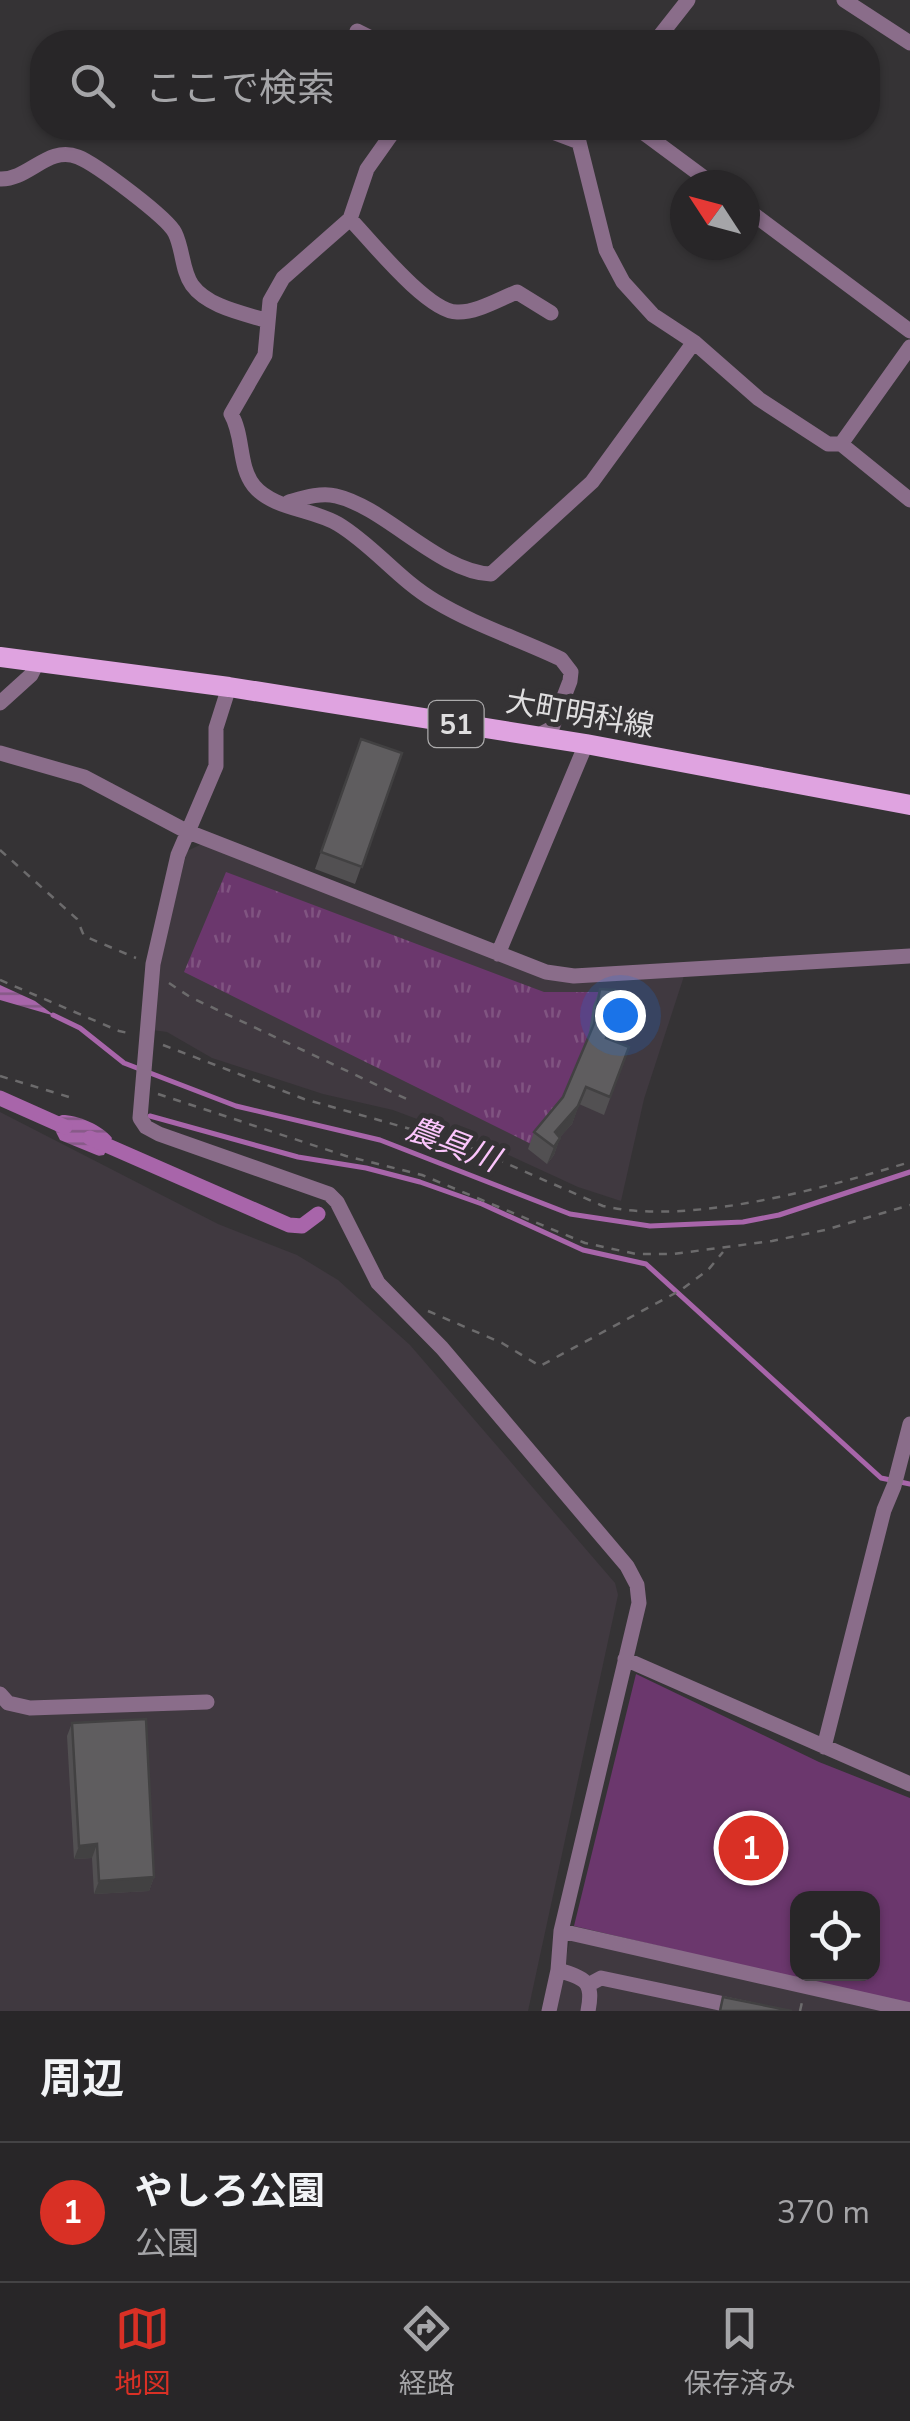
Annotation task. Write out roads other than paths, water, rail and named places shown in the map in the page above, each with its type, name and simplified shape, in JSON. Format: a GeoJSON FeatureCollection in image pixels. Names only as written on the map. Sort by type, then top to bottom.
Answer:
{"type":"FeatureCollection","features":[{"type":"Feature","properties":{"kind":"main road","name":"大町明科線"},"geometry":{"type":"LineString","coordinates":[[0,658],[229,688],[537,736],[910,805]]}},
{"type":"Feature","properties":{"kind":"street"},"geometry":{"type":"LineString","coordinates":[[665,30],[688,0]]}},
{"type":"Feature","properties":{"kind":"street"},"geometry":{"type":"LineString","coordinates":[[844,0],[910,43]]}},
{"type":"Feature","properties":{"kind":"street"},"geometry":{"type":"LineString","coordinates":[[388,140],[367,169],[350,219],[283,278],[270,301],[265,355],[232,414],[240,428],[248,478],[258,492],[280,504],[305,509],[340,525],[434,601],[562,659],[571,672],[570,680],[552,728],[537,736]]}},
{"type":"Feature","properties":{"kind":"street"},"geometry":{"type":"LineString","coordinates":[[574,140],[579,142],[606,250],[623,282],[653,314],[694,342],[759,399],[828,444],[840,444],[910,500]]}},
{"type":"Feature","properties":{"kind":"street"},"geometry":{"type":"LineString","coordinates":[[653,140],[694,170]]}},
{"type":"Feature","properties":{"kind":"street"},"geometry":{"type":"LineString","coordinates":[[0,179],[13,179],[53,155],[78,156],[166,219],[176,234],[190,283],[207,299],[268,321]]}},
{"type":"Feature","properties":{"kind":"street"},"geometry":{"type":"LineString","coordinates":[[350,219],[445,312],[463,312],[517,292],[551,312]]}},
{"type":"Feature","properties":{"kind":"street"},"geometry":{"type":"LineString","coordinates":[[760,219],[910,331]]}},
{"type":"Feature","properties":{"kind":"street"},"geometry":{"type":"LineString","coordinates":[[280,504],[336,496],[367,510],[423,546],[480,574],[490,574],[592,482],[694,342]]}},
{"type":"Feature","properties":{"kind":"street"},"geometry":{"type":"LineString","coordinates":[[840,444],[910,347]]}},
{"type":"Feature","properties":{"kind":"street"},"geometry":{"type":"LineString","coordinates":[[0,703],[31,675],[36,663]]}},
{"type":"Feature","properties":{"kind":"street"},"geometry":{"type":"LineString","coordinates":[[229,688],[216,728],[216,766],[186,831],[153,964],[140,1118],[146,1127],[159,1134],[329,1194],[345,1217],[372,1273],[442,1348],[628,1566],[637,1585],[638,1603],[561,1931],[558,1970],[548,2011]]}},
{"type":"Feature","properties":{"kind":"street"},"geometry":{"type":"LineString","coordinates":[[498,954],[586,744]]}},
{"type":"Feature","properties":{"kind":"street"},"geometry":{"type":"LineString","coordinates":[[0,753],[84,777],[186,831],[546,972],[574,976],[910,956]]}},
{"type":"Feature","properties":{"kind":"street"},"geometry":{"type":"LineString","coordinates":[[824,1747],[884,1510],[902,1490],[910,1424]]}},
{"type":"Feature","properties":{"kind":"street"},"geometry":{"type":"LineString","coordinates":[[625,1659],[910,1784]]}},
{"type":"Feature","properties":{"kind":"street"},"geometry":{"type":"LineString","coordinates":[[0,1694],[8,1702],[30,1708],[207,1702]]}},
{"type":"Feature","properties":{"kind":"street"},"geometry":{"type":"LineString","coordinates":[[561,1931],[910,2010]]}},
{"type":"Feature","properties":{"kind":"street"},"geometry":{"type":"LineString","coordinates":[[558,1970],[578,1976],[588,1984],[588,2011]]}},
{"type":"Feature","properties":{"kind":"street"},"geometry":{"type":"LineString","coordinates":[[588,1984],[600,1978],[704,2006],[758,2011]]}},
{"type":"Feature","properties":{"kind":"waterway","name":"農具川"},"geometry":{"type":"LineString","coordinates":[[53,1015],[80,1028],[124,1063],[236,1106],[380,1140],[570,1214],[650,1226],[743,1222],[779,1215],[910,1172]]}},
{"type":"Feature","properties":{"kind":"waterway"},"geometry":{"type":"LineString","coordinates":[[0,1098],[65,1127]]}},
{"type":"Feature","properties":{"kind":"waterway"},"geometry":{"type":"LineString","coordinates":[[150,1116],[298,1157],[420,1182],[482,1204],[583,1250],[646,1264],[881,1478],[910,1484]]}},
{"type":"Feature","properties":{"kind":"waterway"},"geometry":{"type":"LineString","coordinates":[[90,1138],[289,1225],[302,1226],[318,1214]]}},
{"type":"Feature","properties":{"kind":"place","name":"やしろ公園"},"geometry":{"type":"Point","coordinates":[751,1848]}}]}
